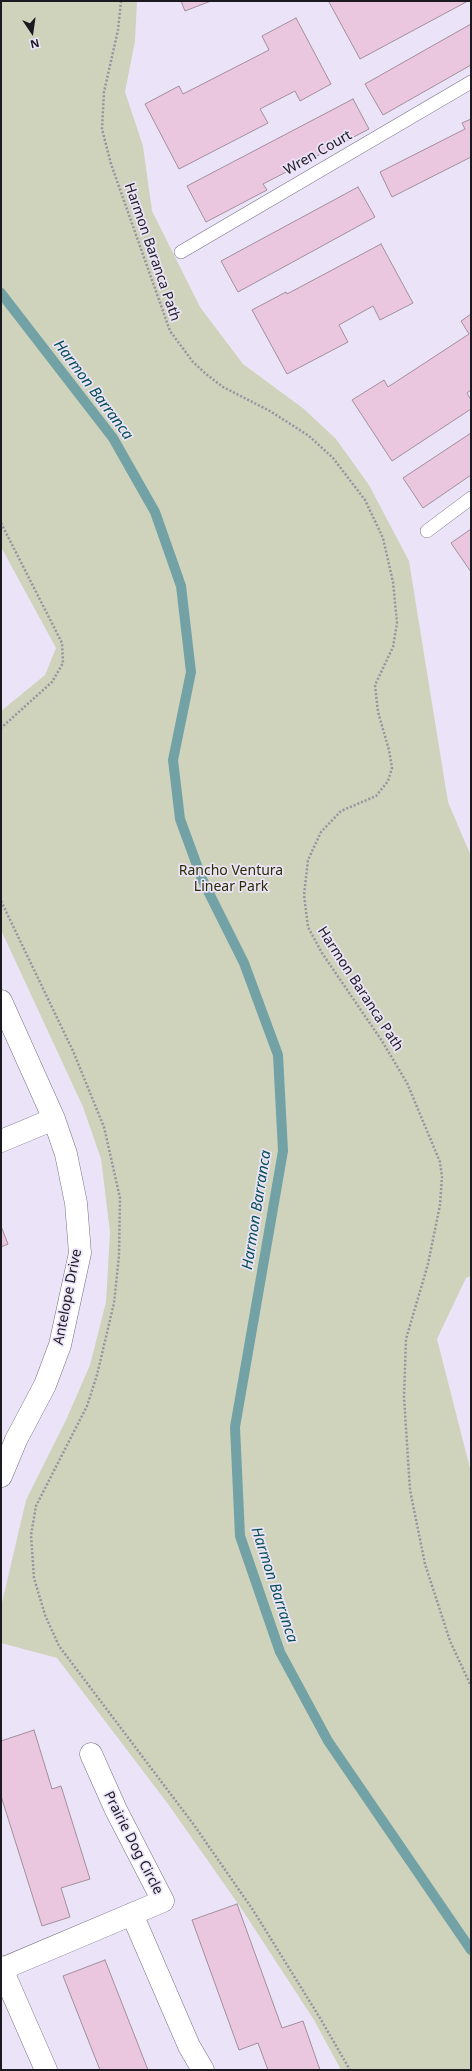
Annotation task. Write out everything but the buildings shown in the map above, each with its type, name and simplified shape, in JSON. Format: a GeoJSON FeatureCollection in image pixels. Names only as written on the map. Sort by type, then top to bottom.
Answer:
{"type":"FeatureCollection","features":[{"type":"Feature","properties":{"kind":"street","name":"Antelope Drive"},"geometry":{"type":"LineString","coordinates":[[1,1001],[54,1119],[66,1154],[76,1203],[80,1253],[60,1345],[45,1386],[9,1441],[1,1476]]}},
{"type":"Feature","properties":{"kind":"street"},"geometry":{"type":"LineString","coordinates":[[1,1140],[54,1119]]}},
{"type":"Feature","properties":{"kind":"street","name":"Prairie Dog Circle"},"geometry":{"type":"LineString","coordinates":[[2,1968],[163,1901],[116,1810],[91,1754]]}},
{"type":"Feature","properties":{"kind":"street"},"geometry":{"type":"LineString","coordinates":[[132,1914],[189,2046],[203,2070]]}},
{"type":"Feature","properties":{"kind":"street"},"geometry":{"type":"LineString","coordinates":[[2,1968],[46,2070]]}},
{"type":"Feature","properties":{"kind":"lane","name":"Wren Court"},"geometry":{"type":"LineString","coordinates":[[181,252],[471,82]]}},
{"type":"Feature","properties":{"kind":"lane"},"geometry":{"type":"LineString","coordinates":[[426,531],[471,498]]}},
{"type":"Feature","properties":{"kind":"path","name":"Harmon Baranca Path"},"geometry":{"type":"LineString","coordinates":[[121,1],[118,30],[104,92],[102,129],[111,164],[170,331],[193,362],[206,374],[223,386],[270,411],[309,436],[333,458],[365,500],[383,538],[393,582],[397,623],[393,647],[375,685],[378,712],[389,750],[392,768],[388,781],[376,796],[341,811],[321,832],[308,860],[304,896],[308,926],[322,953],[382,1040],[407,1083],[440,1162],[442,1176],[441,1198],[431,1249],[406,1339],[404,1398],[410,1490],[425,1564],[450,1641],[471,1686]]}},
{"type":"Feature","properties":{"kind":"path"},"geometry":{"type":"LineString","coordinates":[[1,523],[62,643],[64,663],[52,682],[1,728]]}},
{"type":"Feature","properties":{"kind":"path"},"geometry":{"type":"LineString","coordinates":[[1,901],[73,1051],[104,1127],[120,1198],[119,1256],[114,1303],[97,1375],[88,1406],[36,1506],[31,1535],[34,1578],[45,1615],[59,1646],[194,1825],[253,1910],[320,2018],[350,2070]]}},
{"type":"Feature","properties":{"kind":"green space","name":"Rancho Ventura Linear Park"},"geometry":{"type":"Polygon","coordinates":[[[1,1],[137,1],[135,41],[125,92],[143,146],[152,211],[200,307],[243,364],[304,409],[336,439],[369,485],[409,561],[448,802],[471,856],[471,1276],[466,1278],[437,1339],[471,1472],[471,2070],[341,2070],[314,2020],[241,1908],[168,1804],[57,1658],[1,1643],[1,1607],[26,1500],[66,1420],[90,1365],[106,1302],[110,1232],[101,1159],[83,1107],[1,930],[1,711],[45,675],[56,648],[1,547],[1,1]]]}},
{"type":"Feature","properties":{"kind":"waterway","name":"Harmon Barranca"},"geometry":{"type":"LineString","coordinates":[[1,293],[113,438],[155,512],[181,586],[191,672],[173,760],[180,819],[202,879],[244,963],[278,1055],[283,1151],[235,1427],[240,1536],[280,1652],[328,1741],[471,1950]]}}]}
